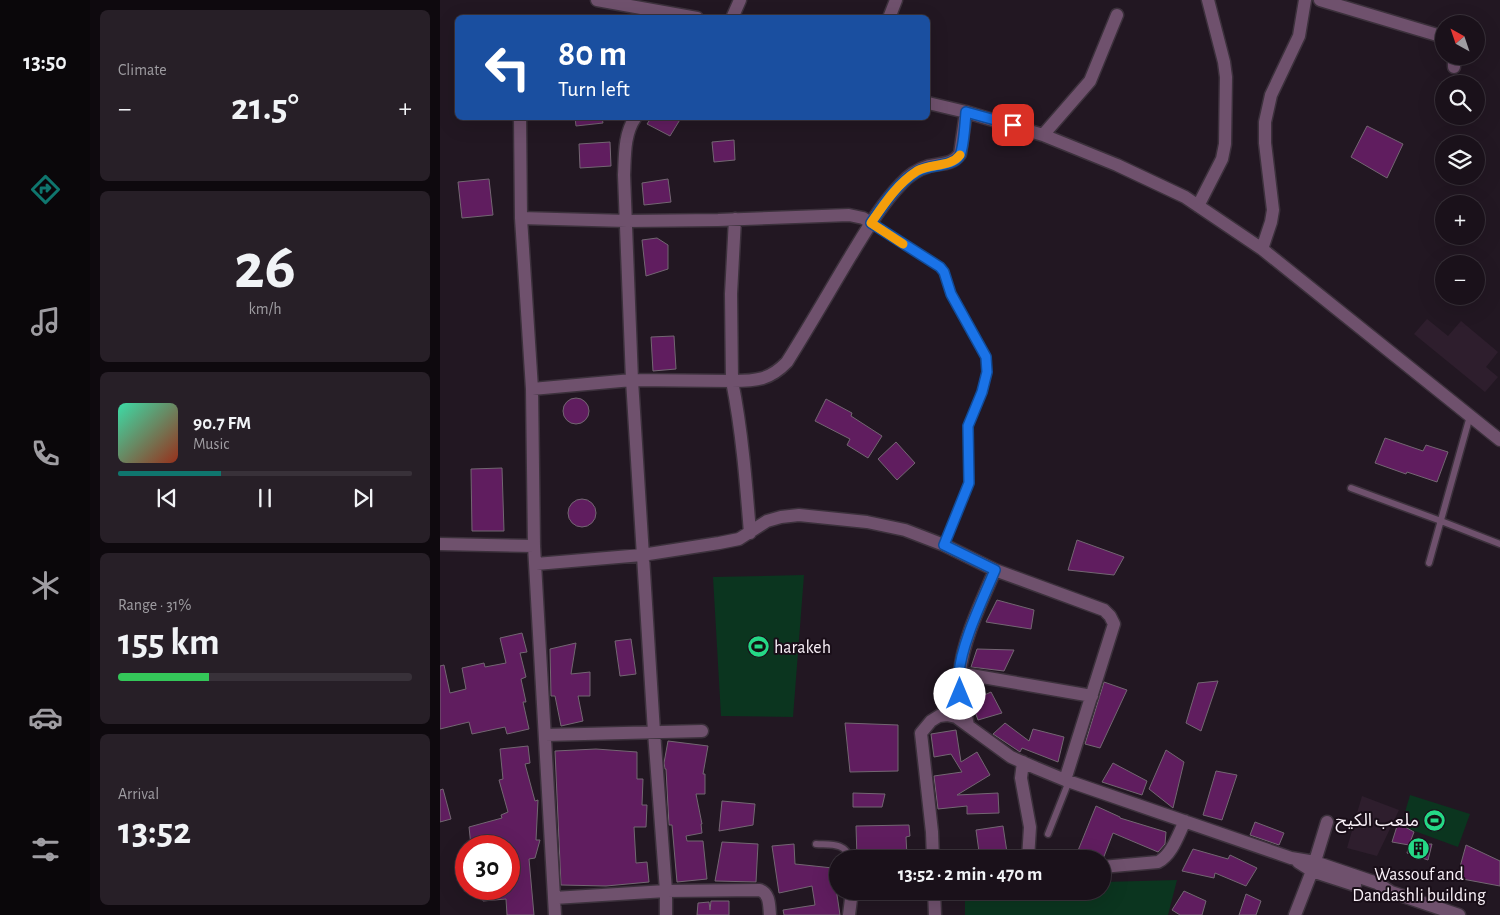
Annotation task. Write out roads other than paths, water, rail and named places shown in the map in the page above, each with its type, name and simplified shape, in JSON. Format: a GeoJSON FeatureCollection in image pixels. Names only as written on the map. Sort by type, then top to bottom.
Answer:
{"type":"FeatureCollection","features":[{"type":"Feature","properties":{"kind":"street"},"geometry":{"type":"LineString","coordinates":[[597,0],[680,15]]}},
{"type":"Feature","properties":{"kind":"street"},"geometry":{"type":"LineString","coordinates":[[731,15],[740,0]]}},
{"type":"Feature","properties":{"kind":"street"},"geometry":{"type":"LineString","coordinates":[[890,15],[896,0]]}},
{"type":"Feature","properties":{"kind":"street"},"geometry":{"type":"LineString","coordinates":[[1198,206],[1222,159],[1225,144],[1226,77],[1208,0]]}},
{"type":"Feature","properties":{"kind":"street"},"geometry":{"type":"LineString","coordinates":[[1262,248],[1273,210],[1265,143],[1265,122],[1271,95],[1299,36],[1305,0]]}},
{"type":"Feature","properties":{"kind":"street"},"geometry":{"type":"LineString","coordinates":[[1320,0],[1435,34]]}},
{"type":"Feature","properties":{"kind":"street"},"geometry":{"type":"LineString","coordinates":[[1043,135],[1090,80],[1116,15]]}},
{"type":"Feature","properties":{"kind":"street"},"geometry":{"type":"LineString","coordinates":[[930,103],[1043,135],[1148,179],[1184,197],[1262,248],[1500,440]]}},
{"type":"Feature","properties":{"kind":"street"},"geometry":{"type":"LineString","coordinates":[[532,389],[632,380],[753,381],[777,372],[787,362],[887,199],[918,170],[951,163],[956,160],[962,148],[966,112]]}},
{"type":"Feature","properties":{"kind":"street"},"geometry":{"type":"LineString","coordinates":[[520,120],[522,218],[532,389],[534,546],[555,915]]}},
{"type":"Feature","properties":{"kind":"street"},"geometry":{"type":"LineString","coordinates":[[634,120],[631,124],[626,143],[625,159],[632,380],[666,915]]}},
{"type":"Feature","properties":{"kind":"street"},"geometry":{"type":"LineString","coordinates":[[522,218],[626,221],[849,215],[863,218],[871,223]]}},
{"type":"Feature","properties":{"kind":"street"},"geometry":{"type":"LineString","coordinates":[[735,219],[730,294],[732,381],[750,533]]}},
{"type":"Feature","properties":{"kind":"street"},"geometry":{"type":"LineString","coordinates":[[536,564],[642,555],[725,542],[739,539],[767,521],[781,517],[800,516],[888,526],[905,530],[944,545],[995,570],[1045,590],[1104,610],[1114,624],[1067,781]]}},
{"type":"Feature","properties":{"kind":"street"},"geometry":{"type":"LineString","coordinates":[[440,544],[534,546]]}},
{"type":"Feature","properties":{"kind":"street"},"geometry":{"type":"LineString","coordinates":[[968,725],[960,694],[959,673],[973,622],[995,570]]}},
{"type":"Feature","properties":{"kind":"street"},"geometry":{"type":"LineString","coordinates":[[959,673],[1092,696]]}},
{"type":"Feature","properties":{"kind":"street"},"geometry":{"type":"LineString","coordinates":[[933,850],[921,733],[931,721],[947,714],[956,717],[995,746],[1023,762],[1067,781],[1313,867],[1377,883],[1391,892],[1460,915]]}},
{"type":"Feature","properties":{"kind":"street"},"geometry":{"type":"LineString","coordinates":[[544,734],[702,731]]}},
{"type":"Feature","properties":{"kind":"street"},"geometry":{"type":"LineString","coordinates":[[1023,762],[1021,778],[1030,827],[1029,850]]}},
{"type":"Feature","properties":{"kind":"street"},"geometry":{"type":"LineString","coordinates":[[1111,865],[1158,862],[1162,860],[1167,855],[1185,821]]}},
{"type":"Feature","properties":{"kind":"street"},"geometry":{"type":"LineString","coordinates":[[1295,915],[1327,822]]}},
{"type":"Feature","properties":{"kind":"street"},"geometry":{"type":"LineString","coordinates":[[554,898],[666,892],[760,890],[768,896],[770,915]]}},
{"type":"Feature","properties":{"kind":"street"},"geometry":{"type":"LineString","coordinates":[[849,915],[851,900]]}},
{"type":"Feature","properties":{"kind":"street"},"geometry":{"type":"LineString","coordinates":[[934,900],[935,915]]}},
{"type":"Feature","properties":{"kind":"lane"},"geometry":{"type":"LineString","coordinates":[[871,223],[940,267],[944,272],[951,294],[986,357],[987,372],[982,392],[968,426],[969,483],[944,545]]}},
{"type":"Feature","properties":{"kind":"lane"},"geometry":{"type":"LineString","coordinates":[[1429,562],[1470,415]]}},
{"type":"Feature","properties":{"kind":"lane"},"geometry":{"type":"LineString","coordinates":[[1351,488],[1500,544]]}},
{"type":"Feature","properties":{"kind":"lane"},"geometry":{"type":"LineString","coordinates":[[1048,834],[1067,781]]}},
{"type":"Feature","properties":{"kind":"lane"},"geometry":{"type":"LineString","coordinates":[[816,844],[842,846],[846,850]]}},
{"type":"Feature","properties":{"kind":"place","name":"harakeh"},"geometry":{"type":"Point","coordinates":[758,647]}},
{"type":"Feature","properties":{"kind":"place","name":"ملعب الكيح"},"geometry":{"type":"Point","coordinates":[1435,820]}},
{"type":"Feature","properties":{"kind":"place","name":"Wassouf and Dandashli building"},"geometry":{"type":"Point","coordinates":[1419,849]}}]}
